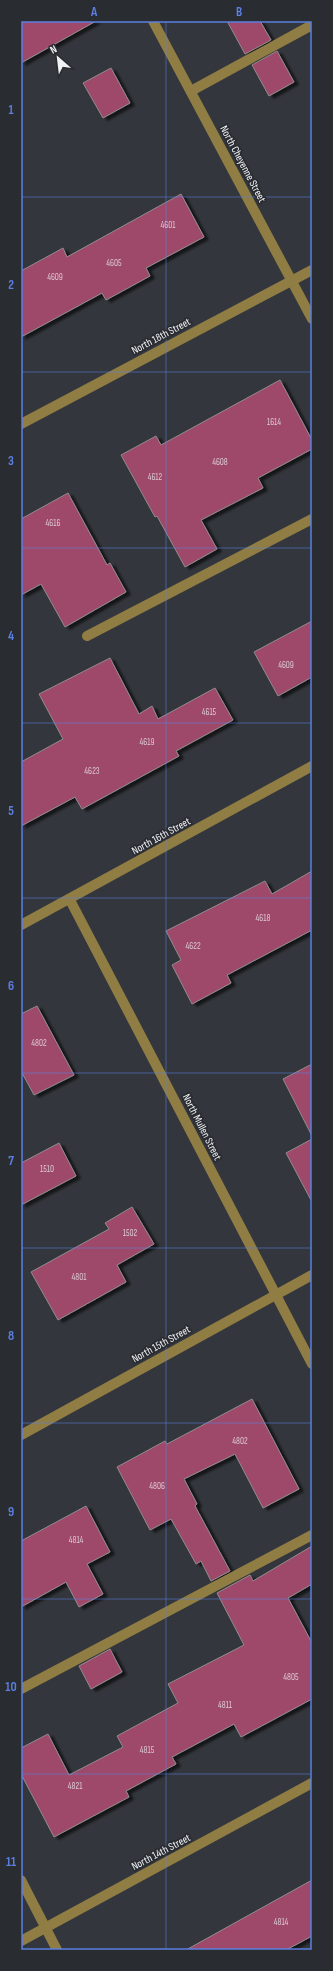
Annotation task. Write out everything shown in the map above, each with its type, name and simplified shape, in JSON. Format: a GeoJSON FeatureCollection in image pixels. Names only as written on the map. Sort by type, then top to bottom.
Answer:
{"type":"FeatureCollection","features":[{"type":"Feature","properties":{"kind":"street","name":"North Cheyenne Street"},"geometry":{"type":"LineString","coordinates":[[153,21],[312,319]]}},
{"type":"Feature","properties":{"kind":"street"},"geometry":{"type":"LineString","coordinates":[[190,91],[312,25]]}},
{"type":"Feature","properties":{"kind":"street","name":"North 18th Street"},"geometry":{"type":"LineString","coordinates":[[21,424],[312,270]]}},
{"type":"Feature","properties":{"kind":"street"},"geometry":{"type":"LineString","coordinates":[[87,636],[312,519]]}},
{"type":"Feature","properties":{"kind":"street","name":"North 16th Street"},"geometry":{"type":"LineString","coordinates":[[21,925],[70,900],[312,766]]}},
{"type":"Feature","properties":{"kind":"street","name":"North Mullen Street"},"geometry":{"type":"LineString","coordinates":[[70,900],[312,1364]]}},
{"type":"Feature","properties":{"kind":"street","name":"North 15th Street"},"geometry":{"type":"LineString","coordinates":[[21,1435],[312,1274]]}},
{"type":"Feature","properties":{"kind":"street"},"geometry":{"type":"LineString","coordinates":[[21,1689],[312,1535]]}},
{"type":"Feature","properties":{"kind":"street","name":"North 14th Street"},"geometry":{"type":"LineString","coordinates":[[21,1941],[312,1783]]}},
{"type":"Feature","properties":{"kind":"street"},"geometry":{"type":"LineString","coordinates":[[21,1880],[57,1950]]}},
{"type":"Feature","properties":{"kind":"building"},"geometry":{"type":"Polygon","coordinates":[[[21,21],[96,21],[21,63],[21,21]]]}},
{"type":"Feature","properties":{"kind":"building"},"geometry":{"type":"Polygon","coordinates":[[[227,21],[260,21],[271,40],[245,54],[227,21]]]}},
{"type":"Feature","properties":{"kind":"building"},"geometry":{"type":"Polygon","coordinates":[[[277,51],[294,82],[269,96],[252,65],[277,51]]]}},
{"type":"Feature","properties":{"kind":"building"},"geometry":{"type":"Polygon","coordinates":[[[111,68],[130,103],[103,118],[83,83],[111,68]]]}},
{"type":"Feature","properties":{"kind":"building"},"geometry":{"type":"Polygon","coordinates":[[[181,194],[204,237],[146,268],[150,276],[106,300],[102,293],[21,337],[21,271],[63,248],[67,257],[181,194]]]}},
{"type":"Feature","properties":{"kind":"building"},"geometry":{"type":"Polygon","coordinates":[[[280,380],[312,440],[312,449],[258,478],[263,488],[201,520],[217,549],[185,567],[157,516],[155,517],[121,455],[156,436],[161,445],[280,380]]]}},
{"type":"Feature","properties":{"kind":"building"},"geometry":{"type":"Polygon","coordinates":[[[68,493],[107,565],[110,563],[126,592],[65,627],[41,584],[21,595],[21,519],[68,493]]]}},
{"type":"Feature","properties":{"kind":"building"},"geometry":{"type":"Polygon","coordinates":[[[312,621],[312,677],[278,696],[254,652],[312,621]]]}},
{"type":"Feature","properties":{"kind":"building"},"geometry":{"type":"Polygon","coordinates":[[[110,658],[139,714],[152,706],[158,719],[215,688],[233,720],[176,751],[179,756],[82,809],[75,797],[21,826],[21,762],[63,739],[39,694],[110,658]]]}},
{"type":"Feature","properties":{"kind":"building"},"geometry":{"type":"Polygon","coordinates":[[[312,871],[312,930],[227,975],[231,983],[192,1004],[172,965],[181,960],[166,931],[265,881],[272,894],[312,871]]]}},
{"type":"Feature","properties":{"kind":"building"},"geometry":{"type":"Polygon","coordinates":[[[37,1006],[74,1075],[34,1095],[21,1071],[21,1014],[37,1006]]]}},
{"type":"Feature","properties":{"kind":"building"},"geometry":{"type":"Polygon","coordinates":[[[312,1064],[312,1136],[283,1079],[312,1064]]]}},
{"type":"Feature","properties":{"kind":"building"},"geometry":{"type":"Polygon","coordinates":[[[312,1139],[312,1202],[286,1153],[312,1139]]]}},
{"type":"Feature","properties":{"kind":"building"},"geometry":{"type":"Polygon","coordinates":[[[59,1143],[76,1176],[21,1205],[21,1163],[59,1143]]]}},
{"type":"Feature","properties":{"kind":"building"},"geometry":{"type":"Polygon","coordinates":[[[132,1207],[154,1244],[117,1265],[126,1282],[58,1320],[31,1272],[109,1229],[105,1223],[132,1207]]]}},
{"type":"Feature","properties":{"kind":"building"},"geometry":{"type":"Polygon","coordinates":[[[252,1399],[299,1489],[263,1508],[235,1454],[184,1479],[197,1504],[195,1506],[230,1571],[211,1581],[201,1561],[196,1564],[171,1519],[150,1530],[117,1467],[165,1441],[167,1444],[252,1399]]]}},
{"type":"Feature","properties":{"kind":"building"},"geometry":{"type":"Polygon","coordinates":[[[86,1506],[110,1552],[87,1564],[103,1594],[79,1607],[66,1582],[21,1607],[21,1541],[86,1506]]]}},
{"type":"Feature","properties":{"kind":"building"},"geometry":{"type":"Polygon","coordinates":[[[312,1546],[312,1584],[288,1598],[312,1643],[312,1699],[241,1737],[234,1724],[172,1757],[176,1764],[126,1791],[129,1797],[54,1837],[21,1774],[21,1748],[48,1734],[69,1775],[123,1747],[117,1736],[178,1703],[168,1684],[244,1645],[217,1593],[250,1575],[253,1581],[312,1546]]]}},
{"type":"Feature","properties":{"kind":"building"},"geometry":{"type":"Polygon","coordinates":[[[110,1649],[122,1672],[91,1689],[79,1666],[110,1649]]]}},
{"type":"Feature","properties":{"kind":"building"},"geometry":{"type":"Polygon","coordinates":[[[312,1880],[312,1936],[286,1950],[186,1950],[312,1880]]]}}]}
